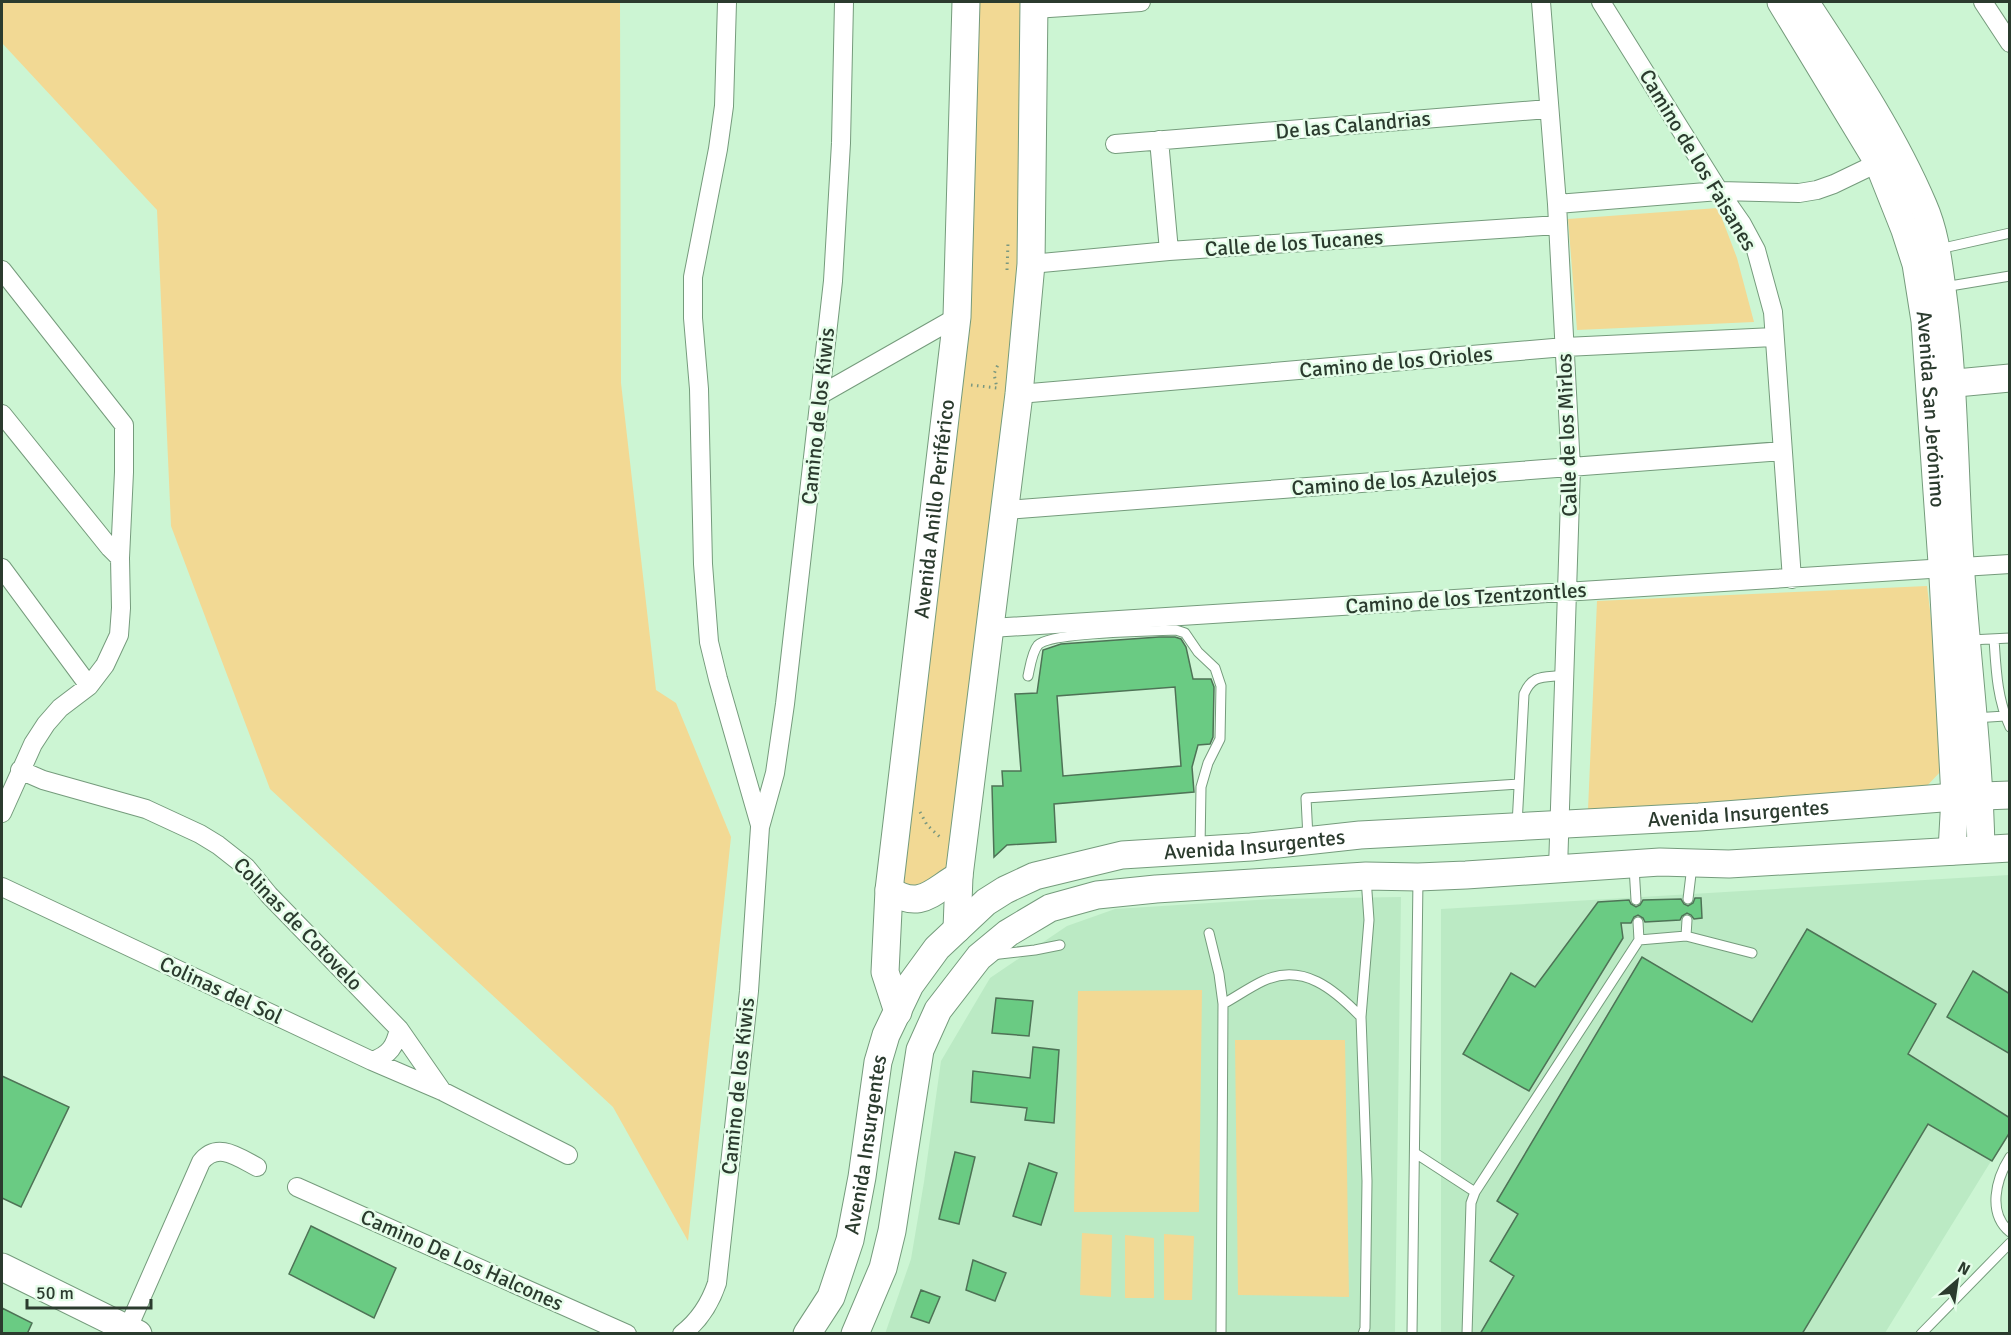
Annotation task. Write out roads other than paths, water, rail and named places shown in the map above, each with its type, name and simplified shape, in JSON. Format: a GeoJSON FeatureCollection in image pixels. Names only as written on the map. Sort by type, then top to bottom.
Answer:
{"type":"FeatureCollection","features":[{"type":"Feature","properties":{"kind":"street","name":"Camino de los Kiwis"},"geometry":{"type":"LineString","coordinates":[[727,2],[724,106],[693,277],[705,591],[709,642],[760,827]]}},
{"type":"Feature","properties":{"kind":"street","name":"Camino de los Kiwis"},"geometry":{"type":"LineString","coordinates":[[682,1334],[696,1322],[704,1311],[717,1283],[749,991],[760,827],[775,773],[786,704],[833,281],[842,143],[844,2]]}},
{"type":"Feature","properties":{"kind":"street","name":"Avenida Anillo Periférico"},"geometry":{"type":"LineString","coordinates":[[898,1012],[885,972],[889,890],[957,317],[966,2]]}},
{"type":"Feature","properties":{"kind":"street"},"geometry":{"type":"LineString","coordinates":[[957,929],[959,876],[1018,394],[1019,270],[1034,5],[1141,2]]}},
{"type":"Feature","properties":{"kind":"street","name":"Calle de los Mirlos"},"geometry":{"type":"LineString","coordinates":[[1541,2],[1557,204],[1571,468],[1558,869]]}},
{"type":"Feature","properties":{"kind":"street","name":"Camino de los Faisanes"},"geometry":{"type":"LineString","coordinates":[[1601,2],[1742,224],[1756,250],[1773,312],[1792,579]]}},
{"type":"Feature","properties":{"kind":"street","name":"Avenida San Jerónimo"},"geometry":{"type":"LineString","coordinates":[[1781,2],[1888,158],[1924,205],[1937,249],[1949,335],[1942,384],[1951,568],[1968,796],[1982,849]]}},
{"type":"Feature","properties":{"kind":"street","name":"Avenida San Jerónimo"},"geometry":{"type":"LineString","coordinates":[[1805,2],[1877,117],[1905,230],[1916,264],[1925,321],[1942,384]]}},
{"type":"Feature","properties":{"kind":"street"},"geometry":{"type":"LineString","coordinates":[[1983,2],[2010,43]]}},
{"type":"Feature","properties":{"kind":"street","name":"De las Calandrias"},"geometry":{"type":"LineString","coordinates":[[1114,144],[1548,109]]}},
{"type":"Feature","properties":{"kind":"street"},"geometry":{"type":"LineString","coordinates":[[1159,140],[1170,251]]}},
{"type":"Feature","properties":{"kind":"street"},"geometry":{"type":"LineString","coordinates":[[1557,204],[1719,191],[1799,193],[1817,190],[1888,158]]}},
{"type":"Feature","properties":{"kind":"street","name":"Calle de los Tucanes"},"geometry":{"type":"LineString","coordinates":[[1019,270],[1170,251],[1558,225]]}},
{"type":"Feature","properties":{"kind":"street"},"geometry":{"type":"LineString","coordinates":[[2,270],[124,425],[120,558],[122,608],[119,635],[105,665],[89,686],[60,708],[46,724],[20,770],[2,813]]}},
{"type":"Feature","properties":{"kind":"street"},"geometry":{"type":"LineString","coordinates":[[820,395],[957,317]]}},
{"type":"Feature","properties":{"kind":"street","name":"Camino de los Orioles"},"geometry":{"type":"LineString","coordinates":[[1018,394],[1565,347],[1774,337]]}},
{"type":"Feature","properties":{"kind":"street"},"geometry":{"type":"LineString","coordinates":[[1942,384],[2010,378]]}},
{"type":"Feature","properties":{"kind":"street"},"geometry":{"type":"LineString","coordinates":[[2,414],[120,558]]}},
{"type":"Feature","properties":{"kind":"street","name":"Camino de los Azulejos"},"geometry":{"type":"LineString","coordinates":[[1005,510],[1782,451]]}},
{"type":"Feature","properties":{"kind":"street","name":"Camino de los Tzentzontles"},"geometry":{"type":"LineString","coordinates":[[991,628],[2010,564]]}},
{"type":"Feature","properties":{"kind":"street"},"geometry":{"type":"LineString","coordinates":[[2,568],[89,686]]}},
{"type":"Feature","properties":{"kind":"street","name":"Avenida San Jerónimo"},"geometry":{"type":"LineString","coordinates":[[1951,568],[1967,640],[1983,679],[1974,718],[1968,796],[1952,851]]}},
{"type":"Feature","properties":{"kind":"street","name":"Colinas de Cotovelo"},"geometry":{"type":"LineString","coordinates":[[20,770],[43,780],[146,809],[218,845],[246,867],[399,1029],[442,1091]]}},
{"type":"Feature","properties":{"kind":"street","name":"Avenida Insurgentes"},"geometry":{"type":"LineString","coordinates":[[807,1334],[831,1297],[850,1240],[862,1177],[878,1062],[886,1035],[909,984],[922,965],[987,902],[1005,890],[1035,876],[1122,855],[1360,835],[1699,817],[1740,812],[2010,795]]}},
{"type":"Feature","properties":{"kind":"street"},"geometry":{"type":"LineString","coordinates":[[1692,862],[1691,836],[1699,817]]}},
{"type":"Feature","properties":{"kind":"street"},"geometry":{"type":"LineString","coordinates":[[1627,820],[1637,834],[1638,843],[1634,864]]}},
{"type":"Feature","properties":{"kind":"street","name":"Avenida Insurgentes"},"geometry":{"type":"LineString","coordinates":[[855,1334],[883,1268],[892,1231],[920,1050],[938,1010],[979,957],[1008,933],[1050,908],[1096,895],[1156,889],[1366,876],[1418,877],[1692,862],[1729,864],[2010,848]]}},
{"type":"Feature","properties":{"kind":"street"},"geometry":{"type":"LineString","coordinates":[[889,890],[907,899],[922,899],[959,876]]}},
{"type":"Feature","properties":{"kind":"street","name":"Colinas del Sol"},"geometry":{"type":"LineString","coordinates":[[2,887],[372,1061],[442,1091],[568,1155]]}},
{"type":"Feature","properties":{"kind":"street"},"geometry":{"type":"LineString","coordinates":[[372,1061],[391,1050],[399,1029]]}},
{"type":"Feature","properties":{"kind":"street"},"geometry":{"type":"LineString","coordinates":[[123,1332],[201,1162],[214,1151],[230,1154],[257,1167]]}},
{"type":"Feature","properties":{"kind":"street","name":"Camino De Los Halcones"},"geometry":{"type":"LineString","coordinates":[[297,1187],[627,1334]]}},
{"type":"Feature","properties":{"kind":"street"},"geometry":{"type":"LineString","coordinates":[[2,1267],[123,1332]]}},
{"type":"Feature","properties":{"kind":"street"},"geometry":{"type":"LineString","coordinates":[[2,1285],[123,1332]]}},
{"type":"Feature","properties":{"kind":"lane"},"geometry":{"type":"LineString","coordinates":[[1937,249],[2010,233]]}},
{"type":"Feature","properties":{"kind":"lane"},"geometry":{"type":"LineString","coordinates":[[1942,287],[2010,276]]}},
{"type":"Feature","properties":{"kind":"lane"},"geometry":{"type":"LineString","coordinates":[[1028,676],[1035,649],[1038,644],[1050,639],[1101,633],[1176,630],[1185,633],[1198,652],[1215,668],[1221,686],[1221,739],[1208,763],[1202,787],[1200,850]]}},
{"type":"Feature","properties":{"kind":"lane"},"geometry":{"type":"LineString","coordinates":[[1967,640],[2010,638]]}},
{"type":"Feature","properties":{"kind":"lane"},"geometry":{"type":"LineString","coordinates":[[1994,639],[1983,679],[2010,727]]}},
{"type":"Feature","properties":{"kind":"lane"},"geometry":{"type":"LineString","coordinates":[[1517,827],[1524,694],[1528,684],[1536,678],[1565,675]]}},
{"type":"Feature","properties":{"kind":"lane"},"geometry":{"type":"LineString","coordinates":[[1974,718],[2005,716]]}},
{"type":"Feature","properties":{"kind":"lane"},"geometry":{"type":"LineString","coordinates":[[1308,840],[1306,798],[1519,784]]}},
{"type":"Feature","properties":{"kind":"lane"},"geometry":{"type":"LineString","coordinates":[[1688,899],[1692,862]]}},
{"type":"Feature","properties":{"kind":"lane"},"geometry":{"type":"LineString","coordinates":[[1634,864],[1636,900]]}},
{"type":"Feature","properties":{"kind":"lane"},"geometry":{"type":"LineString","coordinates":[[1363,1334],[1365,1328],[1366,1181],[1361,1017],[1369,920],[1366,876]]}},
{"type":"Feature","properties":{"kind":"lane"},"geometry":{"type":"LineString","coordinates":[[1412,1334],[1418,877]]}},
{"type":"Feature","properties":{"kind":"lane"},"geometry":{"type":"LineString","coordinates":[[1686,936],[1687,920]]}},
{"type":"Feature","properties":{"kind":"lane"},"geometry":{"type":"LineString","coordinates":[[1467,1334],[1471,1203],[1475,1192],[1639,940],[1638,922]]}},
{"type":"Feature","properties":{"kind":"lane"},"geometry":{"type":"LineString","coordinates":[[1209,933],[1219,974],[1223,1004],[1221,1334]]}},
{"type":"Feature","properties":{"kind":"lane"},"geometry":{"type":"LineString","coordinates":[[1639,940],[1686,936],[1752,953]]}},
{"type":"Feature","properties":{"kind":"lane"},"geometry":{"type":"LineString","coordinates":[[979,957],[1060,945]]}},
{"type":"Feature","properties":{"kind":"lane"},"geometry":{"type":"LineString","coordinates":[[1223,1004],[1264,980],[1282,975],[1301,976],[1332,989],[1361,1017]]}},
{"type":"Feature","properties":{"kind":"lane"},"geometry":{"type":"LineString","coordinates":[[1415,1153],[1475,1192]]}},
{"type":"Feature","properties":{"kind":"lane"},"geometry":{"type":"LineString","coordinates":[[2010,1157],[1999,1177],[1996,1203],[1997,1214],[2002,1226],[2010,1232]]}},
{"type":"Feature","properties":{"kind":"lane"},"geometry":{"type":"LineString","coordinates":[[1921,1334],[2010,1243]]}}]}
